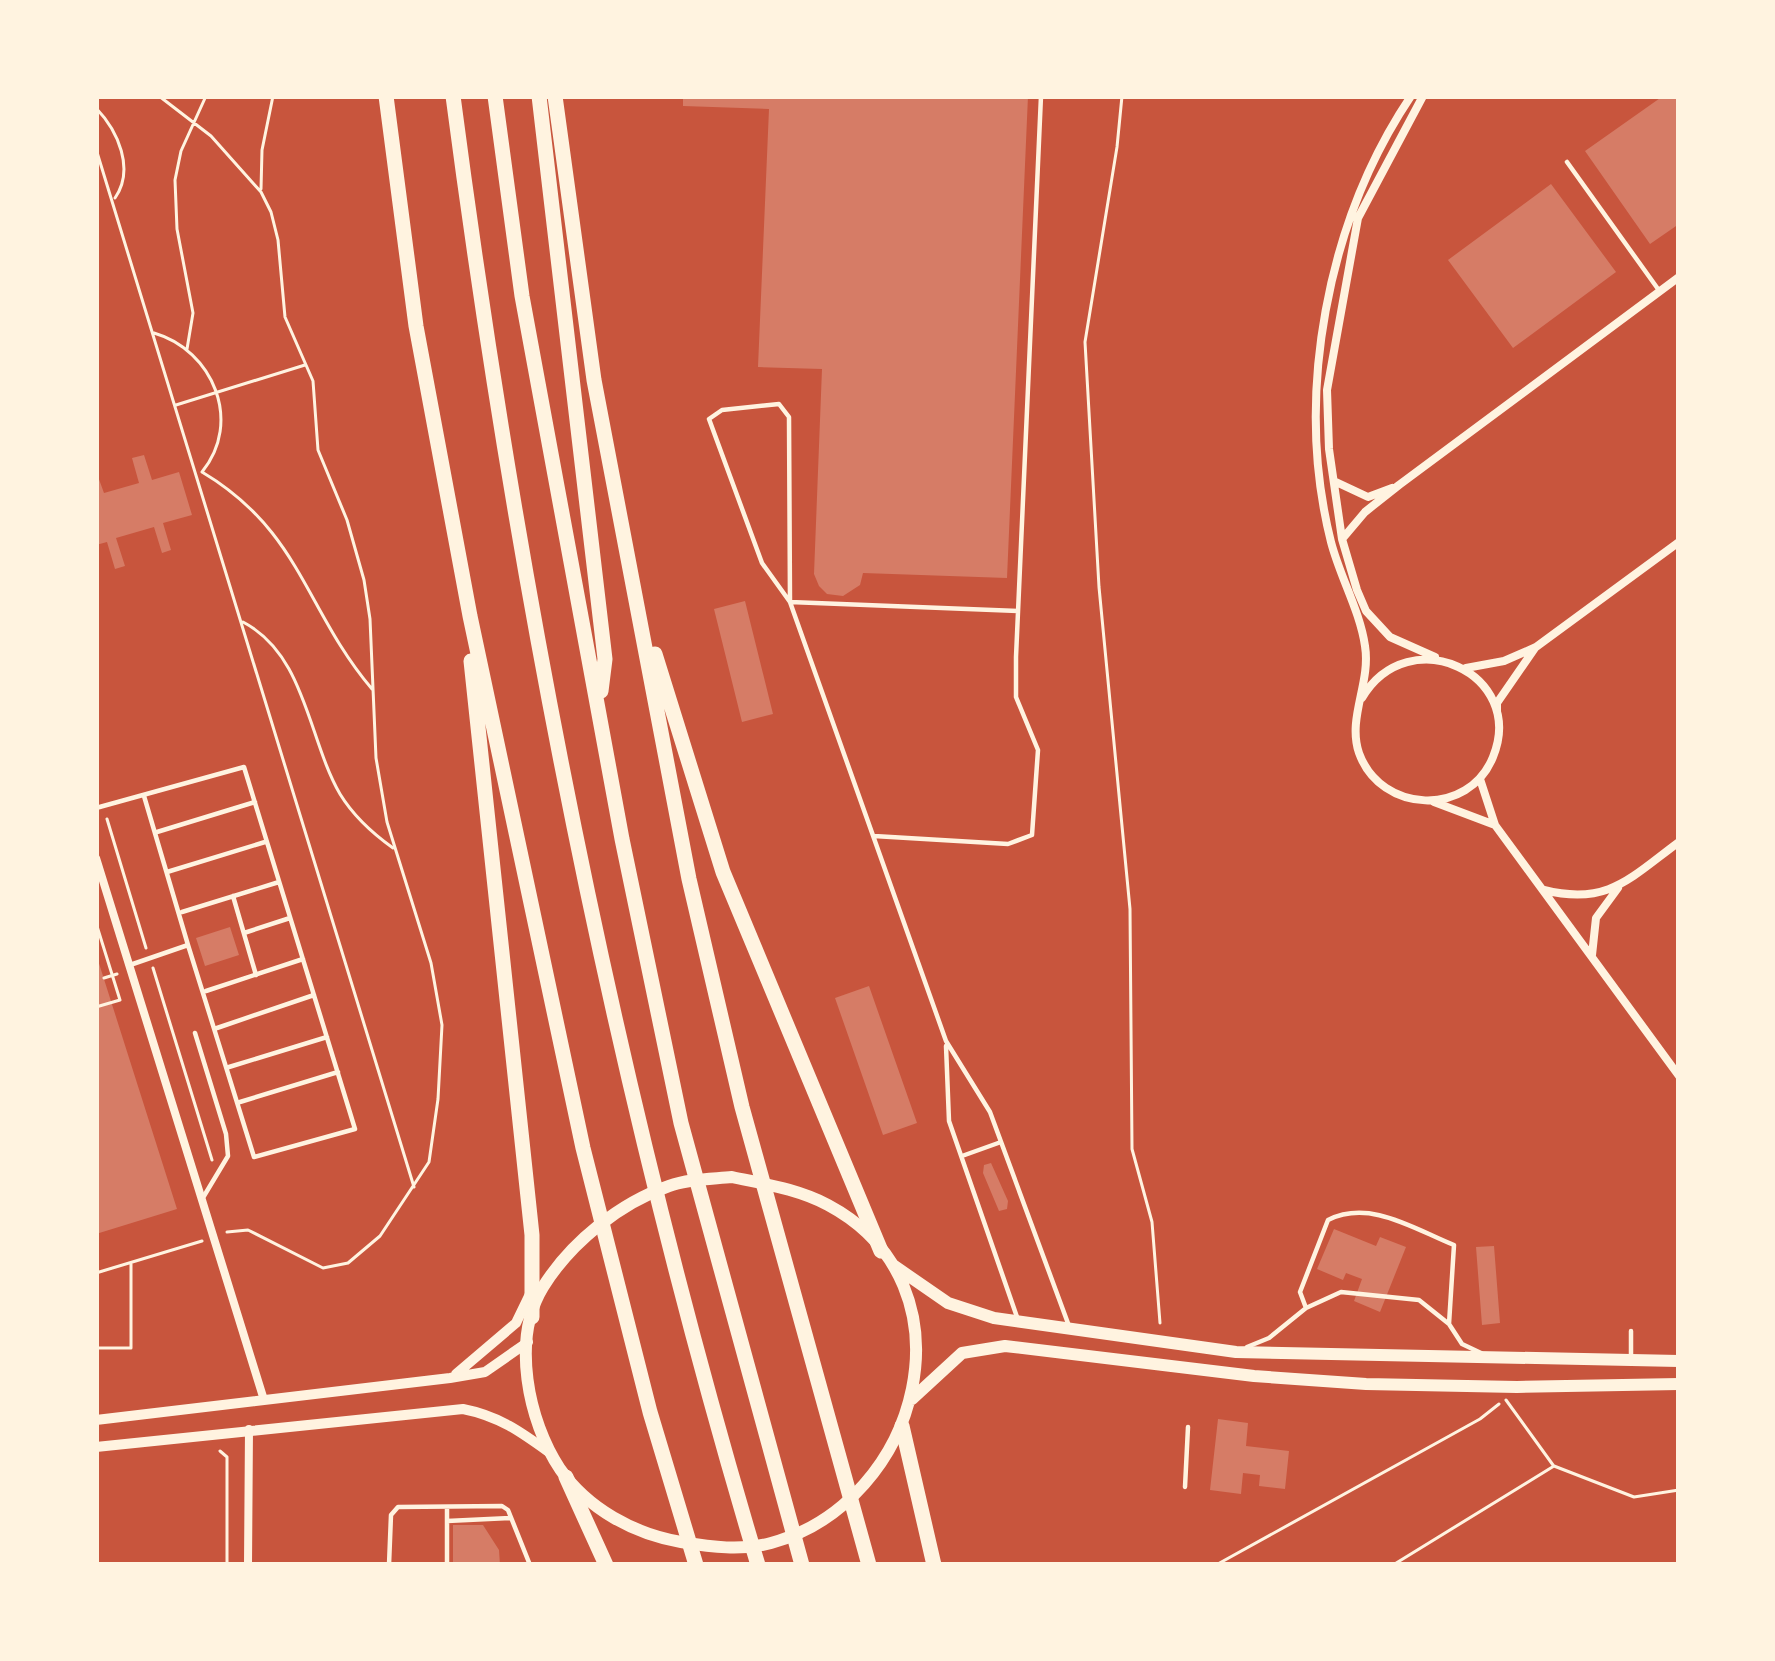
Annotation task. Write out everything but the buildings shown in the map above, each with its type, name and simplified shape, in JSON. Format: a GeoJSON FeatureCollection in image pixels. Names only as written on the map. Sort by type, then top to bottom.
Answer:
{"type":"FeatureCollection","features":[{"type":"Feature","properties":{"kind":"highway"},"geometry":{"type":"LineString","coordinates":[[386,96],[416,326],[470,616],[583,1148],[650,1412],[696,1565]]}},
{"type":"Feature","properties":{"kind":"highway"},"geometry":{"type":"LineString","coordinates":[[453,96],[483,324],[545,690],[640,1129],[758,1565]]}},
{"type":"Feature","properties":{"kind":"highway"},"geometry":{"type":"LineString","coordinates":[[496,96],[522,296],[622,839],[680,1123],[802,1565]]}},
{"type":"Feature","properties":{"kind":"highway"},"geometry":{"type":"LineString","coordinates":[[539,96],[604,659],[599,706]]}},
{"type":"Feature","properties":{"kind":"highway"},"geometry":{"type":"LineString","coordinates":[[558,96],[594,380],[689,879],[742,1107],[869,1565]]}},
{"type":"Feature","properties":{"kind":"highway"},"geometry":{"type":"LineString","coordinates":[[632,583],[723,872],[885,1256]]}},
{"type":"Feature","properties":{"kind":"highway"},"geometry":{"type":"LineString","coordinates":[[470,616],[472,691],[532,1234],[532,1317]]}},
{"type":"Feature","properties":{"kind":"highway"},"geometry":{"type":"LineString","coordinates":[[902,1426],[934,1565]]}},
{"type":"Feature","properties":{"kind":"highway"},"geometry":{"type":"LineString","coordinates":[[566,1477],[606,1565]]}},
{"type":"Feature","properties":{"kind":"main road"},"geometry":{"type":"LineString","coordinates":[[885,1256],[908,1299],[916,1331],[918,1362],[911,1400],[902,1426],[863,1485],[822,1521],[772,1543],[724,1550],[661,1539],[604,1514],[566,1477],[550,1453],[530,1399],[528,1342],[542,1288],[575,1249],[624,1205],[674,1183],[732,1178],[796,1192],[839,1212],[885,1256],[948,1303],[1018,1323],[1236,1352],[1679,1361]]}},
{"type":"Feature","properties":{"kind":"main road"},"geometry":{"type":"LineString","coordinates":[[911,1400],[962,1353],[1005,1346],[1254,1376],[1366,1384],[1679,1384]]}},
{"type":"Feature","properties":{"kind":"street"},"geometry":{"type":"LineString","coordinates":[[1411,96],[1386,134],[1349,215],[1323,310],[1317,447],[1330,540],[1364,639],[1369,670],[1355,734],[1366,769],[1396,795],[1432,802],[1496,825]]}},
{"type":"Feature","properties":{"kind":"street"},"geometry":{"type":"LineString","coordinates":[[1423,96],[1358,218],[1327,390],[1329,449],[1342,539],[1366,611],[1390,638],[1463,668],[1479,681],[1498,719]]}},
{"type":"Feature","properties":{"kind":"street"},"geometry":{"type":"LineString","coordinates":[[1342,539],[1399,485],[1679,277]]}},
{"type":"Feature","properties":{"kind":"street"},"geometry":{"type":"LineString","coordinates":[[1336,482],[1368,497],[1399,485]]}},
{"type":"Feature","properties":{"kind":"street"},"geometry":{"type":"LineString","coordinates":[[1463,668],[1504,661],[1536,647],[1679,542]]}},
{"type":"Feature","properties":{"kind":"street"},"geometry":{"type":"LineString","coordinates":[[1432,802],[1466,791],[1480,779],[1493,758],[1497,703],[1536,647]]}},
{"type":"Feature","properties":{"kind":"street"},"geometry":{"type":"LineString","coordinates":[[1362,698],[1384,672],[1404,662],[1442,660]]}},
{"type":"Feature","properties":{"kind":"street"},"geometry":{"type":"LineString","coordinates":[[1480,779],[1496,825],[1679,1076]]}},
{"type":"Feature","properties":{"kind":"street"},"geometry":{"type":"LineString","coordinates":[[1542,889],[1590,897],[1622,884],[1679,842]]}},
{"type":"Feature","properties":{"kind":"street"},"geometry":{"type":"LineString","coordinates":[[96,858],[263,1400]]}},
{"type":"Feature","properties":{"kind":"street"},"geometry":{"type":"LineString","coordinates":[[1592,957],[1596,918],[1622,884]]}},
{"type":"Feature","properties":{"kind":"street"},"geometry":{"type":"LineString","coordinates":[[450,1378],[516,1323],[532,1289]]}},
{"type":"Feature","properties":{"kind":"street"},"geometry":{"type":"LineString","coordinates":[[96,1420],[485,1372],[528,1342]]}},
{"type":"Feature","properties":{"kind":"street"},"geometry":{"type":"LineString","coordinates":[[96,1448],[463,1409],[511,1424],[550,1453]]}},
{"type":"Feature","properties":{"kind":"street"},"geometry":{"type":"LineString","coordinates":[[248,1565],[249,1430]]}},
{"type":"Feature","properties":{"kind":"lane"},"geometry":{"type":"LineString","coordinates":[[874,836],[1008,844],[1032,836],[1039,750],[1016,697],[1042,96]]}},
{"type":"Feature","properties":{"kind":"lane"},"geometry":{"type":"LineString","coordinates":[[1567,162],[1659,291]]}},
{"type":"Feature","properties":{"kind":"lane"},"geometry":{"type":"LineString","coordinates":[[790,602],[789,417],[779,404],[722,410],[710,419],[762,563],[790,602],[946,1041],[990,1112],[1071,1331]]}},
{"type":"Feature","properties":{"kind":"lane"},"geometry":{"type":"LineString","coordinates":[[790,602],[1019,611]]}},
{"type":"Feature","properties":{"kind":"lane"},"geometry":{"type":"LineString","coordinates":[[99,807],[144,794],[244,767],[355,1129],[254,1157],[144,794]]}},
{"type":"Feature","properties":{"kind":"lane"},"geometry":{"type":"LineString","coordinates":[[155,833],[255,802]]}},
{"type":"Feature","properties":{"kind":"lane"},"geometry":{"type":"LineString","coordinates":[[167,872],[267,842]]}},
{"type":"Feature","properties":{"kind":"lane"},"geometry":{"type":"LineString","coordinates":[[179,913],[279,882]]}},
{"type":"Feature","properties":{"kind":"lane"},"geometry":{"type":"LineString","coordinates":[[233,896],[256,975]]}},
{"type":"Feature","properties":{"kind":"lane"},"geometry":{"type":"LineString","coordinates":[[244,933],[290,918]]}},
{"type":"Feature","properties":{"kind":"lane"},"geometry":{"type":"LineString","coordinates":[[130,965],[188,945]]}},
{"type":"Feature","properties":{"kind":"lane"},"geometry":{"type":"LineString","coordinates":[[204,992],[303,959]]}},
{"type":"Feature","properties":{"kind":"lane"},"geometry":{"type":"LineString","coordinates":[[215,1028],[314,995]]}},
{"type":"Feature","properties":{"kind":"lane"},"geometry":{"type":"LineString","coordinates":[[195,1033],[226,1134],[228,1156],[203,1197]]}},
{"type":"Feature","properties":{"kind":"lane"},"geometry":{"type":"LineString","coordinates":[[227,1067],[326,1037]]}},
{"type":"Feature","properties":{"kind":"lane"},"geometry":{"type":"LineString","coordinates":[[946,1041],[949,1121],[1018,1323]]}},
{"type":"Feature","properties":{"kind":"lane"},"geometry":{"type":"LineString","coordinates":[[238,1103],[338,1072]]}},
{"type":"Feature","properties":{"kind":"lane"},"geometry":{"type":"LineString","coordinates":[[962,1156],[1001,1142]]}},
{"type":"Feature","properties":{"kind":"lane"},"geometry":{"type":"LineString","coordinates":[[1306,1308],[1300,1292],[1328,1220],[1345,1212],[1372,1212],[1454,1245],[1448,1324]]}},
{"type":"Feature","properties":{"kind":"lane"},"geometry":{"type":"LineString","coordinates":[[1236,1352],[1269,1338],[1306,1308],[1341,1292],[1419,1300],[1448,1324],[1462,1344],[1491,1359]]}},
{"type":"Feature","properties":{"kind":"lane"},"geometry":{"type":"LineString","coordinates":[[1631,1331],[1631,1360]]}},
{"type":"Feature","properties":{"kind":"lane"},"geometry":{"type":"LineString","coordinates":[[1186,1487],[1188,1426]]}},
{"type":"Feature","properties":{"kind":"lane"},"geometry":{"type":"LineString","coordinates":[[389,1565],[394,1510],[502,1506],[512,1518],[530,1565]]}},
{"type":"Feature","properties":{"kind":"lane"},"geometry":{"type":"LineString","coordinates":[[447,1507],[447,1565]]}},
{"type":"Feature","properties":{"kind":"lane"},"geometry":{"type":"LineString","coordinates":[[447,1521],[512,1518]]}},
{"type":"Feature","properties":{"kind":"path"},"geometry":{"type":"LineString","coordinates":[[159,96],[211,136],[261,193]]}},
{"type":"Feature","properties":{"kind":"path"},"geometry":{"type":"LineString","coordinates":[[187,349],[193,313],[174,205],[181,151],[206,96]]}},
{"type":"Feature","properties":{"kind":"path"},"geometry":{"type":"LineString","coordinates":[[96,1273],[248,1230],[307,1263],[338,1268],[380,1236],[430,1162],[442,1025],[431,963],[396,850],[376,758],[364,580],[347,520],[318,450],[313,381],[285,316],[278,240],[261,193],[262,150],[273,96]]}},
{"type":"Feature","properties":{"kind":"path"},"geometry":{"type":"LineString","coordinates":[[1121,96],[1085,342],[1099,587],[1130,909],[1132,1149],[1152,1222],[1161,1342]]}},
{"type":"Feature","properties":{"kind":"path"},"geometry":{"type":"LineString","coordinates":[[96,108],[109,122],[124,163],[124,182],[112,201]]}},
{"type":"Feature","properties":{"kind":"path"},"geometry":{"type":"LineString","coordinates":[[96,149],[415,1189]]}},
{"type":"Feature","properties":{"kind":"path"},"geometry":{"type":"LineString","coordinates":[[152,332],[187,349],[208,371],[217,392],[223,420],[220,436],[199,474]]}},
{"type":"Feature","properties":{"kind":"path"},"geometry":{"type":"LineString","coordinates":[[175,405],[308,364]]}},
{"type":"Feature","properties":{"kind":"path"},"geometry":{"type":"LineString","coordinates":[[199,474],[230,488],[277,536],[314,593],[339,647],[374,691]]}},
{"type":"Feature","properties":{"kind":"path"},"geometry":{"type":"LineString","coordinates":[[241,622],[258,630],[291,676],[338,791],[369,830],[396,850]]}},
{"type":"Feature","properties":{"kind":"path"},"geometry":{"type":"LineString","coordinates":[[99,807],[216,1174]]}},
{"type":"Feature","properties":{"kind":"path"},"geometry":{"type":"LineString","coordinates":[[96,922],[120,1000]]}},
{"type":"Feature","properties":{"kind":"path"},"geometry":{"type":"LineString","coordinates":[[96,1007],[112,1003]]}},
{"type":"Feature","properties":{"kind":"path"},"geometry":{"type":"LineString","coordinates":[[96,1348],[131,1348],[131,1262]]}},
{"type":"Feature","properties":{"kind":"path"},"geometry":{"type":"LineString","coordinates":[[1216,1565],[1480,1419],[1505,1399],[1554,1466],[1634,1497],[1679,1490]]}},
{"type":"Feature","properties":{"kind":"path"},"geometry":{"type":"LineString","coordinates":[[219,1449],[227,1457],[227,1565]]}},
{"type":"Feature","properties":{"kind":"path"},"geometry":{"type":"LineString","coordinates":[[1393,1565],[1554,1466]]}}]}
